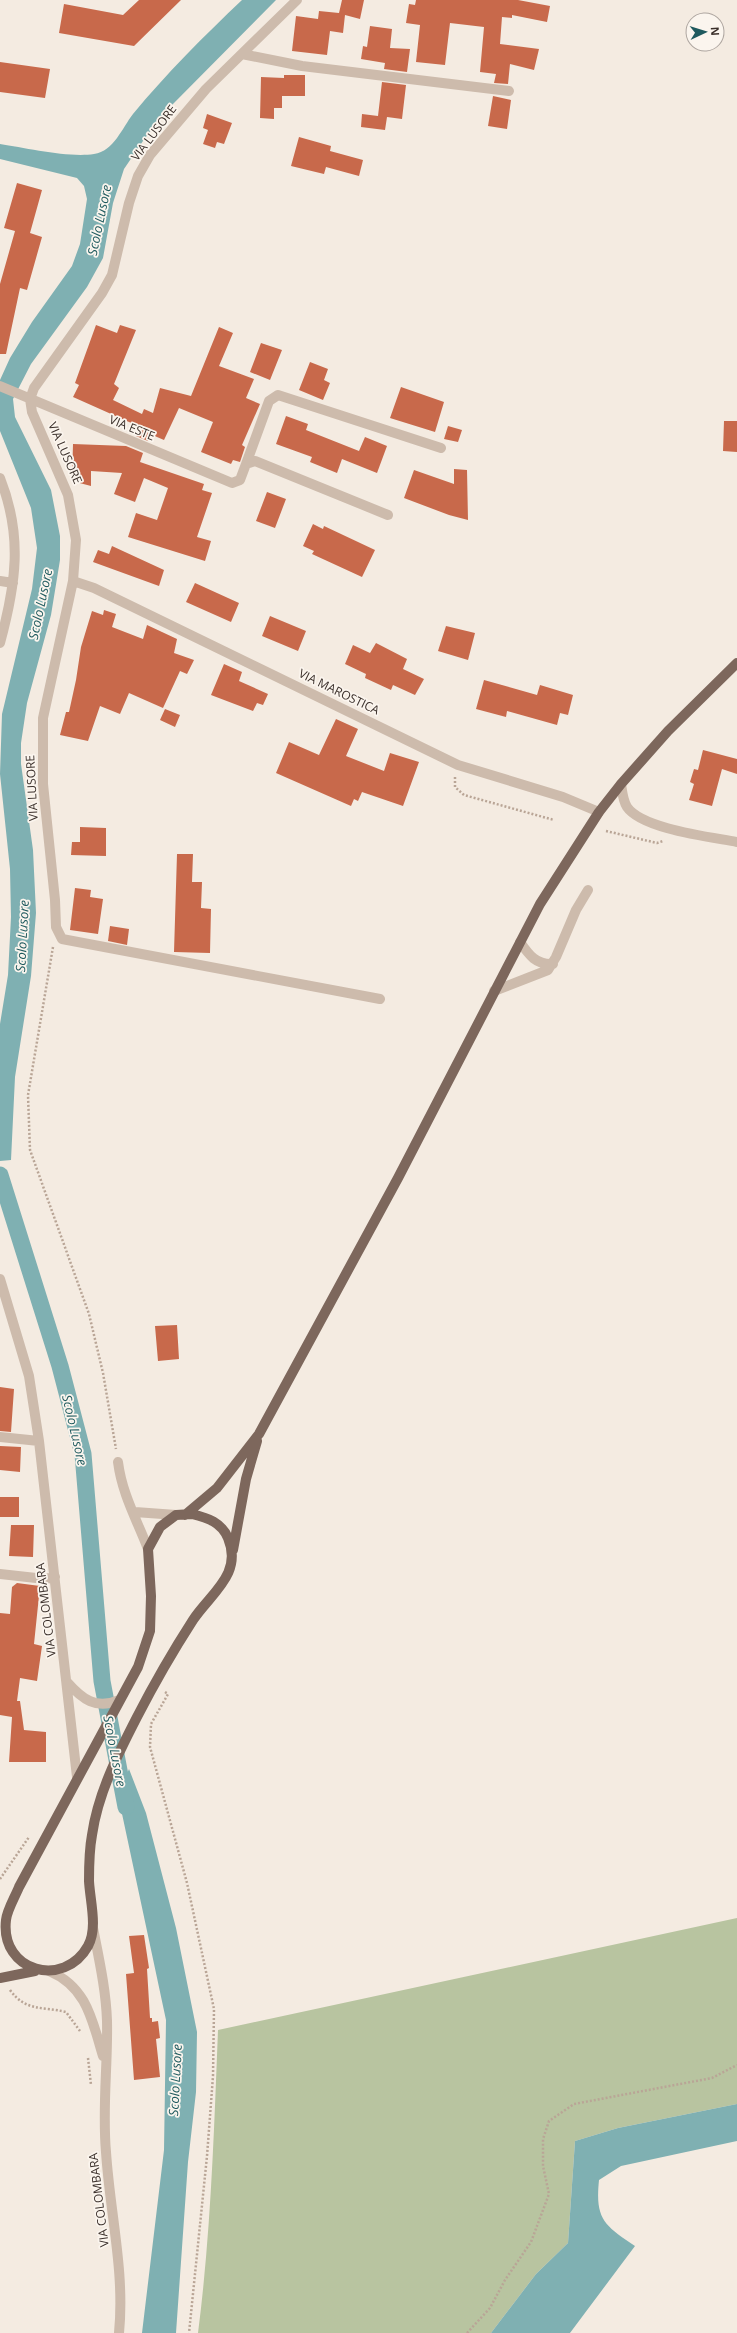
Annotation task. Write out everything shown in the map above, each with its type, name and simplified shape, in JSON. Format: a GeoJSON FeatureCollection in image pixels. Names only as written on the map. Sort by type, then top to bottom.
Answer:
{"type":"FeatureCollection","features":[{"type":"Feature","properties":{"kind":"main road"},"geometry":{"type":"LineString","coordinates":[[0,1928],[6,1919],[20,1887],[77,1777],[138,1666],[150,1631],[151,1596],[148,1549],[160,1527],[180,1515],[216,1488],[259,1434],[394,1184],[540,904],[599,812],[621,784],[668,731],[737,664]]}},
{"type":"Feature","properties":{"kind":"main road"},"geometry":{"type":"LineString","coordinates":[[0,1978],[18,1973],[44,1971],[65,1967],[80,1957],[88,1946],[92,1926],[89,1858],[95,1816],[120,1749],[145,1702],[194,1618],[214,1596],[230,1572],[246,1479],[259,1434]]}},
{"type":"Feature","properties":{"kind":"main road"},"geometry":{"type":"LineString","coordinates":[[180,1515],[209,1518],[224,1530],[233,1550]]}},
{"type":"Feature","properties":{"kind":"main road"},"geometry":{"type":"LineString","coordinates":[[6,1919],[7,1942],[15,1958],[28,1968],[44,1971]]}},
{"type":"Feature","properties":{"kind":"street","name":"VIA LUSORE"},"geometry":{"type":"LineString","coordinates":[[62,939],[56,927],[55,900],[43,784],[42,718],[73,580],[76,540],[68,494],[25,397],[34,388],[102,293],[112,275],[129,203],[138,176],[150,155],[201,94],[297,0]]}},
{"type":"Feature","properties":{"kind":"street"},"geometry":{"type":"LineString","coordinates":[[242,54],[302,66],[509,91]]}},
{"type":"Feature","properties":{"kind":"street","name":"VIA ESTE"},"geometry":{"type":"LineString","coordinates":[[0,386],[232,483],[240,480],[268,402],[278,394],[441,448]]}},
{"type":"Feature","properties":{"kind":"street"},"geometry":{"type":"LineString","coordinates":[[246,464],[256,461],[388,515]]}},
{"type":"Feature","properties":{"kind":"street"},"geometry":{"type":"LineString","coordinates":[[0,478],[10,504],[15,539],[13,583],[0,643]]}},
{"type":"Feature","properties":{"kind":"street","name":"VIA MAROSTICA"},"geometry":{"type":"LineString","coordinates":[[73,580],[94,588],[458,765],[563,797],[599,812]]}},
{"type":"Feature","properties":{"kind":"street"},"geometry":{"type":"LineString","coordinates":[[0,581],[13,583]]}},
{"type":"Feature","properties":{"kind":"street"},"geometry":{"type":"LineString","coordinates":[[621,784],[627,807],[646,821],[674,830],[737,842]]}},
{"type":"Feature","properties":{"kind":"street"},"geometry":{"type":"LineString","coordinates":[[494,991],[542,974],[553,964],[576,910],[588,890]]}},
{"type":"Feature","properties":{"kind":"street"},"geometry":{"type":"LineString","coordinates":[[62,939],[380,1000]]}},
{"type":"Feature","properties":{"kind":"street"},"geometry":{"type":"LineString","coordinates":[[520,942],[532,958],[538,962],[553,964]]}},
{"type":"Feature","properties":{"kind":"street","name":"VIA COLOMBARA"},"geometry":{"type":"LineString","coordinates":[[0,1279],[29,1376],[39,1441],[77,1777]]}},
{"type":"Feature","properties":{"kind":"street"},"geometry":{"type":"LineString","coordinates":[[0,1437],[39,1441]]}},
{"type":"Feature","properties":{"kind":"street"},"geometry":{"type":"LineString","coordinates":[[118,1462],[122,1486],[135,1512],[148,1549]]}},
{"type":"Feature","properties":{"kind":"street"},"geometry":{"type":"LineString","coordinates":[[135,1512],[180,1515]]}},
{"type":"Feature","properties":{"kind":"street"},"geometry":{"type":"LineString","coordinates":[[0,1574],[45,1579],[55,1577]]}},
{"type":"Feature","properties":{"kind":"street"},"geometry":{"type":"LineString","coordinates":[[67,1682],[80,1696],[98,1704],[109,1705],[119,1700]]}},
{"type":"Feature","properties":{"kind":"street","name":"VIA COLOMBARA"},"geometry":{"type":"LineString","coordinates":[[92,1926],[102,1977],[107,2020],[106,2151],[120,2268],[122,2310],[119,2333]]}},
{"type":"Feature","properties":{"kind":"street","name":"VIA COLOMBARA"},"geometry":{"type":"LineString","coordinates":[[44,1971],[67,1980],[89,2008],[106,2065]]}},
{"type":"Feature","properties":{"kind":"path"},"geometry":{"type":"LineString","coordinates":[[458,765],[455,786],[464,795],[554,820]]}},
{"type":"Feature","properties":{"kind":"path"},"geometry":{"type":"LineString","coordinates":[[606,831],[657,843],[669,839],[674,830]]}},
{"type":"Feature","properties":{"kind":"path"},"geometry":{"type":"LineString","coordinates":[[62,939],[52,948],[28,1095],[30,1150],[89,1314],[103,1373],[118,1462]]}},
{"type":"Feature","properties":{"kind":"path"},"geometry":{"type":"LineString","coordinates":[[155,1685],[168,1694],[151,1724],[150,1748],[188,1883],[214,2009],[213,2076],[189,2333]]}},
{"type":"Feature","properties":{"kind":"path"},"geometry":{"type":"LineString","coordinates":[[0,1879],[33,1831]]}},
{"type":"Feature","properties":{"kind":"path"},"geometry":{"type":"LineString","coordinates":[[8,1986],[22,2003],[31,2007],[66,2012],[75,2021],[82,2034]]}},
{"type":"Feature","properties":{"kind":"path"},"geometry":{"type":"LineString","coordinates":[[88,2056],[91,2090]]}},
{"type":"Feature","properties":{"kind":"path"},"geometry":{"type":"LineString","coordinates":[[467,2333],[490,2308],[505,2280],[531,2242],[549,2194],[543,2166],[543,2139],[549,2121],[574,2104],[712,2078],[737,2065]]}},
{"type":"Feature","properties":{"kind":"green space"},"geometry":{"type":"Polygon","coordinates":[[[737,1918],[737,2104],[618,2128],[575,2141],[568,2243],[536,2274],[491,2333],[198,2333],[209,2219],[218,2030],[737,1918]]]}},
{"type":"Feature","properties":{"kind":"water"},"geometry":{"type":"Polygon","coordinates":[[[242,0],[276,0],[172,105],[145,138],[124,169],[113,203],[103,258],[87,287],[31,364],[13,399],[15,417],[51,490],[60,536],[60,560],[51,615],[27,703],[21,743],[21,764],[33,850],[36,913],[31,976],[15,1077],[11,1160],[0,1161],[0,1024],[8,975],[11,917],[10,869],[0,774],[2,714],[32,589],[37,548],[31,508],[0,431],[0,380],[10,358],[32,322],[72,266],[80,244],[87,199],[84,186],[77,178],[0,159],[0,144],[72,155],[94,154],[101,152],[112,144],[133,114],[159,84],[242,0]]]}},
{"type":"Feature","properties":{"kind":"water"},"geometry":{"type":"Polygon","coordinates":[[[129,1769],[146,1813],[176,1928],[197,2032],[196,2092],[188,2162],[176,2333],[142,2333],[164,2150],[166,2020],[118,1795],[129,1769]]]}},
{"type":"Feature","properties":{"kind":"water"},"geometry":{"type":"Polygon","coordinates":[[[737,2104],[737,2141],[621,2166],[599,2180],[598,2193],[600,2212],[604,2220],[616,2232],[635,2246],[570,2333],[491,2333],[536,2274],[568,2243],[575,2141],[618,2128],[737,2104]]]}},
{"type":"Feature","properties":{"kind":"building"},"geometry":{"type":"Polygon","coordinates":[[[139,0],[181,0],[134,46],[59,33],[64,4],[123,15],[139,0]]]}},
{"type":"Feature","properties":{"kind":"building"},"geometry":{"type":"Polygon","coordinates":[[[342,0],[364,0],[360,19],[345,15],[343,33],[330,31],[327,55],[292,51],[296,16],[318,19],[319,11],[339,13],[342,0]]]}},
{"type":"Feature","properties":{"kind":"building"},"geometry":{"type":"Polygon","coordinates":[[[416,0],[518,0],[550,6],[547,22],[512,15],[512,18],[502,17],[500,44],[539,49],[534,70],[510,64],[508,84],[494,83],[496,74],[480,72],[484,27],[450,23],[445,65],[416,62],[420,25],[406,23],[409,4],[415,5],[416,0]]]}},
{"type":"Feature","properties":{"kind":"building"},"geometry":{"type":"Polygon","coordinates":[[[370,26],[392,29],[390,48],[410,49],[407,72],[384,69],[385,63],[361,59],[363,46],[367,47],[370,26]]]}},
{"type":"Feature","properties":{"kind":"building"},"geometry":{"type":"Polygon","coordinates":[[[0,62],[50,69],[45,98],[0,92],[0,62]]]}},
{"type":"Feature","properties":{"kind":"building"},"geometry":{"type":"Polygon","coordinates":[[[284,75],[305,75],[305,96],[282,96],[282,108],[274,108],[274,119],[260,118],[261,77],[284,78],[284,75]]]}},
{"type":"Feature","properties":{"kind":"building"},"geometry":{"type":"Polygon","coordinates":[[[382,82],[406,85],[402,119],[387,117],[385,130],[361,127],[362,114],[378,116],[382,82]]]}},
{"type":"Feature","properties":{"kind":"building"},"geometry":{"type":"Polygon","coordinates":[[[493,96],[511,100],[507,129],[488,126],[493,96]]]}},
{"type":"Feature","properties":{"kind":"building"},"geometry":{"type":"Polygon","coordinates":[[[207,114],[232,123],[224,144],[217,142],[215,148],[203,144],[208,130],[203,128],[207,114]]]}},
{"type":"Feature","properties":{"kind":"building"},"geometry":{"type":"Polygon","coordinates":[[[299,137],[331,146],[330,151],[363,160],[359,176],[326,167],[324,174],[291,166],[299,137]]]}},
{"type":"Feature","properties":{"kind":"building"},"geometry":{"type":"Polygon","coordinates":[[[17,183],[42,190],[30,233],[42,237],[27,290],[20,288],[6,354],[0,354],[0,284],[15,231],[4,228],[17,183]]]}},
{"type":"Feature","properties":{"kind":"building"},"geometry":{"type":"Polygon","coordinates":[[[96,325],[117,333],[120,325],[136,330],[114,384],[119,388],[113,400],[142,414],[144,409],[153,413],[160,388],[191,396],[219,327],[233,333],[219,366],[254,379],[246,398],[260,404],[242,445],[245,447],[240,462],[233,460],[231,464],[201,452],[213,422],[179,408],[164,440],[150,434],[148,441],[136,436],[138,426],[73,397],[79,385],[75,383],[96,325]]]}},
{"type":"Feature","properties":{"kind":"building"},"geometry":{"type":"Polygon","coordinates":[[[261,343],[282,350],[270,380],[250,372],[261,343]]]}},
{"type":"Feature","properties":{"kind":"building"},"geometry":{"type":"Polygon","coordinates":[[[310,362],[328,369],[324,380],[330,383],[323,400],[299,390],[310,362]]]}},
{"type":"Feature","properties":{"kind":"building"},"geometry":{"type":"Polygon","coordinates":[[[401,387],[444,402],[435,432],[390,418],[401,387]]]}},
{"type":"Feature","properties":{"kind":"building"},"geometry":{"type":"Polygon","coordinates":[[[286,416],[308,424],[306,430],[359,451],[365,437],[387,446],[377,473],[342,459],[337,473],[310,462],[312,457],[276,444],[286,416]]]}},
{"type":"Feature","properties":{"kind":"building"},"geometry":{"type":"Polygon","coordinates":[[[724,421],[737,421],[737,452],[723,451],[724,421]]]}},
{"type":"Feature","properties":{"kind":"building"},"geometry":{"type":"Polygon","coordinates":[[[448,426],[462,430],[458,442],[444,439],[448,426]]]}},
{"type":"Feature","properties":{"kind":"building"},"geometry":{"type":"Polygon","coordinates":[[[73,444],[126,446],[143,453],[140,462],[204,484],[202,490],[212,493],[197,537],[211,541],[205,561],[128,537],[136,513],[157,520],[168,488],[144,478],[135,502],[114,494],[122,473],[91,471],[91,486],[72,481],[73,444]]]}},
{"type":"Feature","properties":{"kind":"building"},"geometry":{"type":"Polygon","coordinates":[[[454,469],[467,470],[468,520],[449,515],[404,498],[414,470],[454,484],[454,469]]]}},
{"type":"Feature","properties":{"kind":"building"},"geometry":{"type":"Polygon","coordinates":[[[267,492],[286,499],[275,528],[256,521],[267,492]]]}},
{"type":"Feature","properties":{"kind":"building"},"geometry":{"type":"Polygon","coordinates":[[[313,524],[323,529],[324,526],[375,550],[362,577],[312,554],[314,551],[303,546],[313,524]]]}},
{"type":"Feature","properties":{"kind":"building"},"geometry":{"type":"Polygon","coordinates":[[[112,546],[164,570],[159,586],[93,562],[98,550],[109,554],[112,546]]]}},
{"type":"Feature","properties":{"kind":"building"},"geometry":{"type":"Polygon","coordinates":[[[195,583],[239,603],[231,622],[186,602],[195,583]]]}},
{"type":"Feature","properties":{"kind":"building"},"geometry":{"type":"Polygon","coordinates":[[[104,610],[116,614],[112,627],[143,639],[147,625],[177,639],[174,653],[194,660],[187,674],[180,671],[163,708],[129,693],[120,714],[100,706],[88,741],[60,735],[66,712],[69,712],[81,647],[92,611],[103,615],[104,610]]]}},
{"type":"Feature","properties":{"kind":"building"},"geometry":{"type":"Polygon","coordinates":[[[270,616],[306,631],[298,651],[262,636],[270,616]]]}},
{"type":"Feature","properties":{"kind":"building"},"geometry":{"type":"Polygon","coordinates":[[[446,626],[475,633],[468,660],[438,651],[446,626]]]}},
{"type":"Feature","properties":{"kind":"building"},"geometry":{"type":"Polygon","coordinates":[[[376,643],[407,659],[403,669],[424,679],[415,695],[393,685],[391,690],[365,678],[366,674],[345,664],[353,645],[370,653],[376,643]]]}},
{"type":"Feature","properties":{"kind":"building"},"geometry":{"type":"Polygon","coordinates":[[[224,664],[242,672],[239,681],[268,694],[263,705],[257,703],[253,711],[211,695],[224,664]]]}},
{"type":"Feature","properties":{"kind":"building"},"geometry":{"type":"Polygon","coordinates":[[[484,680],[537,695],[540,685],[573,695],[568,715],[560,713],[557,725],[507,711],[506,717],[476,709],[484,680]]]}},
{"type":"Feature","properties":{"kind":"building"},"geometry":{"type":"Polygon","coordinates":[[[165,709],[180,715],[175,727],[160,720],[165,709]]]}},
{"type":"Feature","properties":{"kind":"building"},"geometry":{"type":"Polygon","coordinates":[[[336,719],[358,729],[346,756],[384,771],[390,753],[419,762],[403,806],[362,792],[358,801],[354,799],[351,806],[276,773],[289,742],[319,755],[336,719]]]}},
{"type":"Feature","properties":{"kind":"building"},"geometry":{"type":"Polygon","coordinates":[[[703,750],[737,759],[737,774],[722,769],[712,806],[689,800],[694,784],[690,782],[694,769],[698,770],[703,750]]]}},
{"type":"Feature","properties":{"kind":"building"},"geometry":{"type":"Polygon","coordinates":[[[80,827],[106,828],[106,856],[71,855],[72,842],[80,842],[80,827]]]}},
{"type":"Feature","properties":{"kind":"building"},"geometry":{"type":"Polygon","coordinates":[[[177,854],[193,854],[192,882],[202,882],[201,908],[211,909],[210,953],[174,952],[177,854]]]}},
{"type":"Feature","properties":{"kind":"building"},"geometry":{"type":"Polygon","coordinates":[[[75,888],[91,890],[90,897],[103,899],[98,934],[70,930],[75,888]]]}},
{"type":"Feature","properties":{"kind":"building"},"geometry":{"type":"Polygon","coordinates":[[[110,926],[129,929],[127,945],[108,941],[110,926]]]}},
{"type":"Feature","properties":{"kind":"building"},"geometry":{"type":"Polygon","coordinates":[[[177,1325],[179,1359],[158,1361],[155,1326],[177,1325]]]}},
{"type":"Feature","properties":{"kind":"building"},"geometry":{"type":"Polygon","coordinates":[[[0,1387],[14,1389],[11,1432],[0,1431],[0,1387]]]}},
{"type":"Feature","properties":{"kind":"building"},"geometry":{"type":"Polygon","coordinates":[[[0,1446],[21,1447],[20,1472],[0,1470],[0,1446]]]}},
{"type":"Feature","properties":{"kind":"building"},"geometry":{"type":"Polygon","coordinates":[[[0,1497],[19,1497],[19,1517],[0,1517],[0,1497]]]}},
{"type":"Feature","properties":{"kind":"building"},"geometry":{"type":"Polygon","coordinates":[[[11,1525],[34,1525],[33,1557],[9,1556],[11,1525]]]}},
{"type":"Feature","properties":{"kind":"building"},"geometry":{"type":"Polygon","coordinates":[[[17,1583],[40,1586],[34,1644],[42,1646],[37,1681],[20,1678],[17,1701],[20,1701],[24,1730],[46,1732],[46,1762],[9,1762],[12,1717],[0,1715],[0,1613],[10,1614],[12,1587],[17,1583]]]}},
{"type":"Feature","properties":{"kind":"building"},"geometry":{"type":"Polygon","coordinates":[[[144,1935],[149,1968],[147,1969],[150,2018],[152,2018],[152,2022],[158,2021],[160,2038],[156,2039],[160,2077],[134,2080],[126,1974],[134,1973],[129,1936],[144,1935]]]}},
{"type":"Feature","properties":{"kind":"waterway","name":"Scolo Lusore"},"geometry":{"type":"LineString","coordinates":[[0,1175],[60,1366],[83,1454],[102,1681],[126,1807]]}}]}
